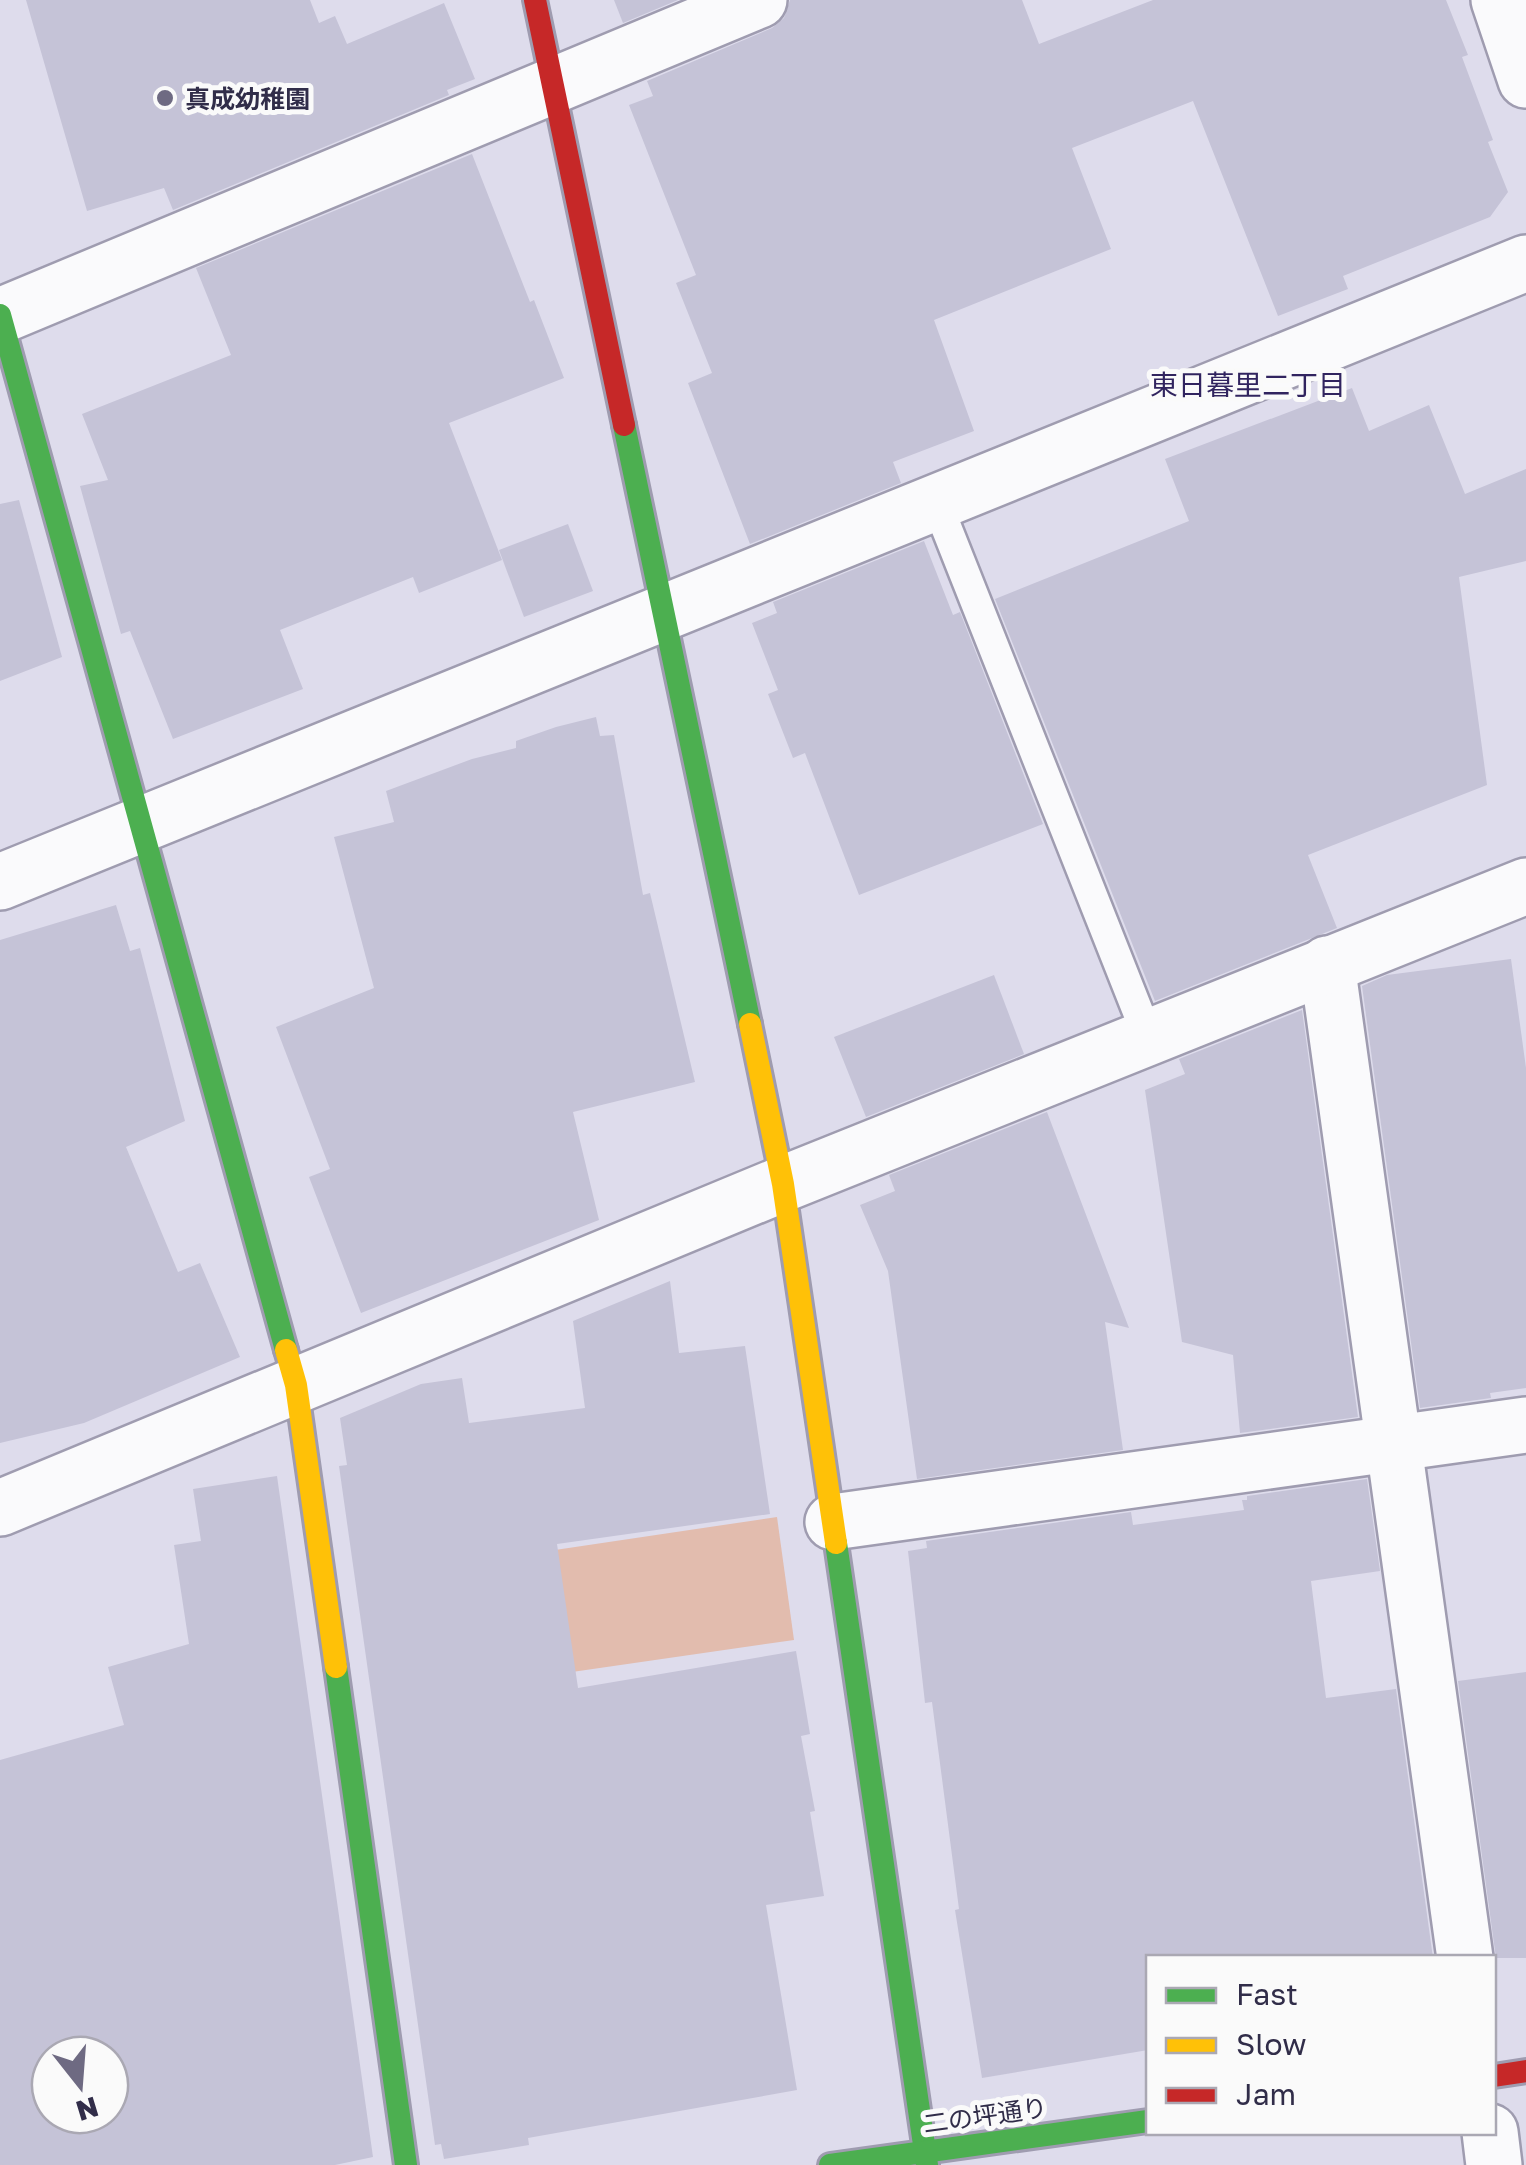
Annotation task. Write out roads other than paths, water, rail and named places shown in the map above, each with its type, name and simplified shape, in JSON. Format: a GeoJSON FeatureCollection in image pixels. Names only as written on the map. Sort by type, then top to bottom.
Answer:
{"type":"FeatureCollection","features":[{"type":"Feature","properties":{"kind":"street"},"geometry":{"type":"LineString","coordinates":[[535,0],[783,1184],[926,2158]]}},
{"type":"Feature","properties":{"kind":"street"},"geometry":{"type":"LineString","coordinates":[[406,2165],[296,1385],[0,316],[759,0]]}},
{"type":"Feature","properties":{"kind":"street"},"geometry":{"type":"LineString","coordinates":[[1499,0],[1526,80]]}},
{"type":"Feature","properties":{"kind":"street"},"geometry":{"type":"LineString","coordinates":[[0,882],[1526,262]]}},
{"type":"Feature","properties":{"kind":"street"},"geometry":{"type":"LineString","coordinates":[[0,1508],[783,1184],[1526,886]]}},
{"type":"Feature","properties":{"kind":"street"},"geometry":{"type":"LineString","coordinates":[[1327,964],[1465,1955]]}},
{"type":"Feature","properties":{"kind":"street"},"geometry":{"type":"LineString","coordinates":[[833,1522],[1526,1426]]}},
{"type":"Feature","properties":{"kind":"street"},"geometry":{"type":"LineString","coordinates":[[1496,2076],[1526,2071]]}},
{"type":"Feature","properties":{"kind":"street","name":"二の坪通り"},"geometry":{"type":"LineString","coordinates":[[830,2165],[926,2158],[1146,2121]]}},
{"type":"Feature","properties":{"kind":"street"},"geometry":{"type":"LineString","coordinates":[[1490,2135],[1494,2165]]}},
{"type":"Feature","properties":{"kind":"lane"},"geometry":{"type":"LineString","coordinates":[[937,504],[1148,1037]]}},
{"type":"Feature","properties":{"kind":"place","name":"真成幼稚園"},"geometry":{"type":"Point","coordinates":[165,98]}},
{"type":"Feature","properties":{"kind":"district","name":"東日暮里二丁目"},"geometry":{"type":"Point","coordinates":[1248,384]}}]}
